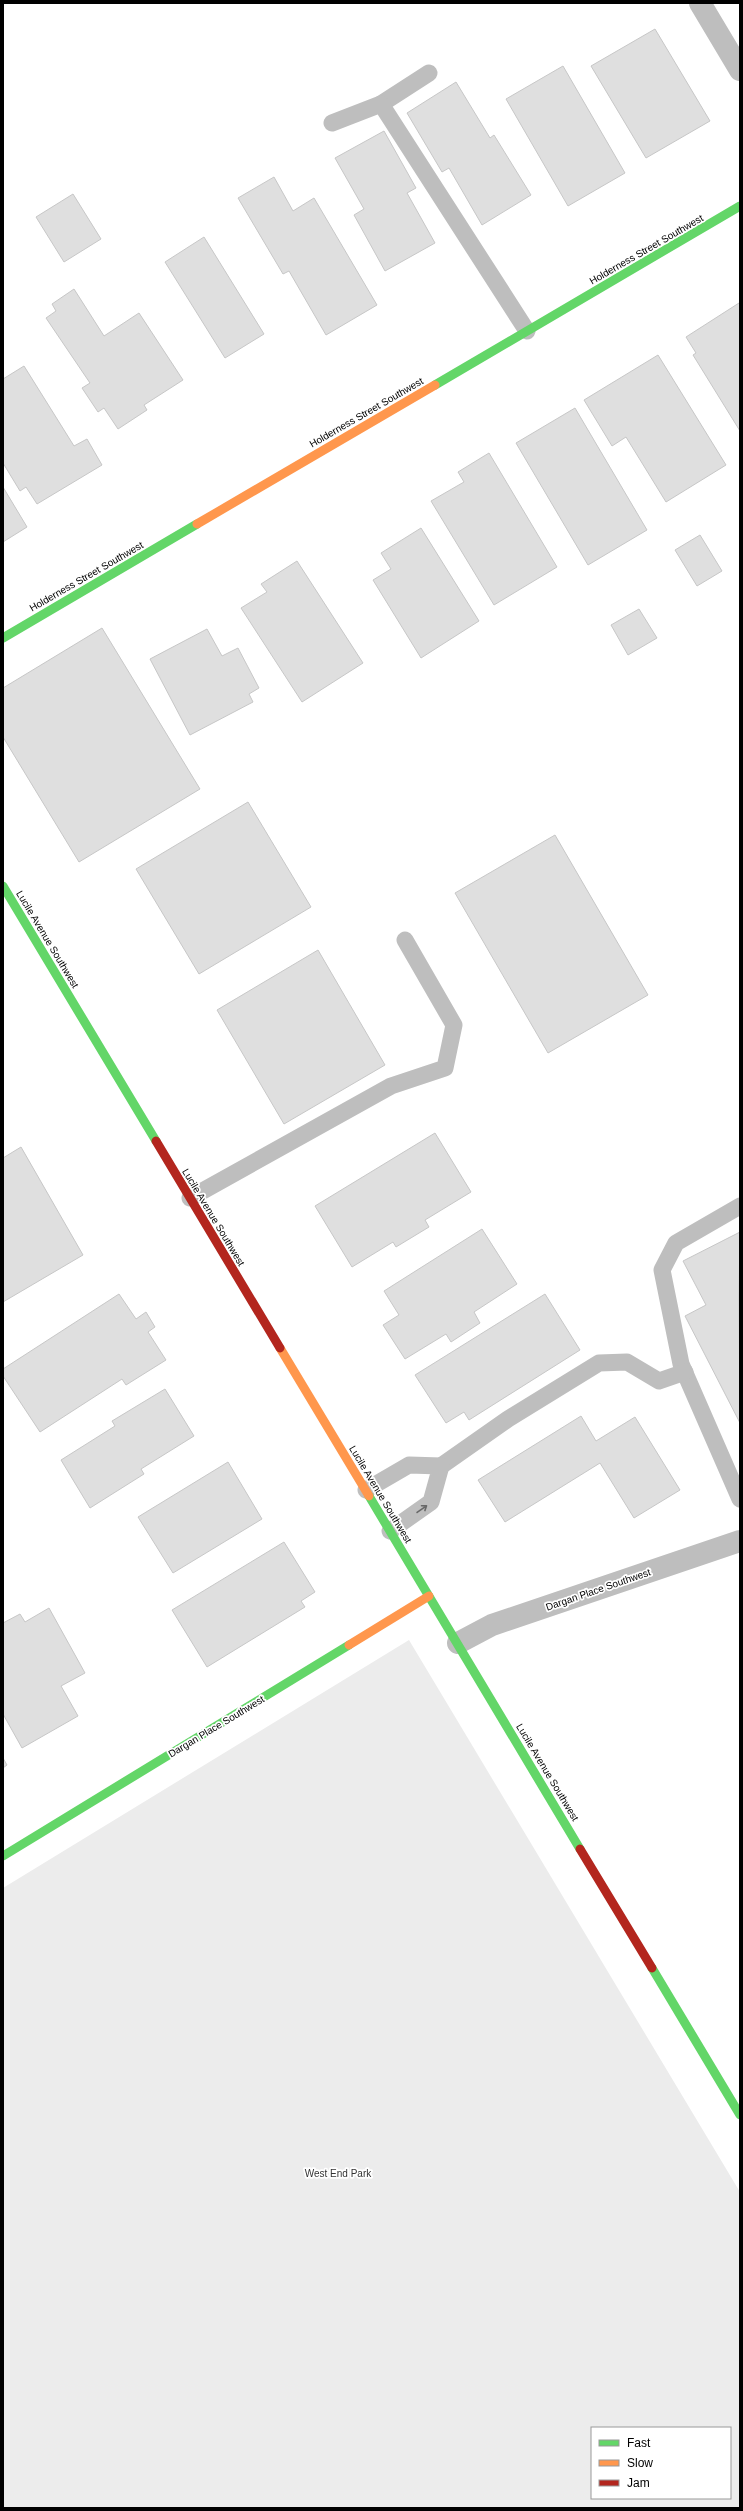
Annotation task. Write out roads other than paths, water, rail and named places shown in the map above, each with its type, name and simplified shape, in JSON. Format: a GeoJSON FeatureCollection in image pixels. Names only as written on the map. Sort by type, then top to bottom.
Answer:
{"type":"FeatureCollection","features":[{"type":"Feature","properties":{"kind":"street"},"geometry":{"type":"LineString","coordinates":[[700,3],[740,70]]}},
{"type":"Feature","properties":{"kind":"street","name":"Holderness Street Southwest"},"geometry":{"type":"LineString","coordinates":[[3,638],[527,330],[738,212]]}},
{"type":"Feature","properties":{"kind":"street","name":"Lucile Avenue Southwest"},"geometry":{"type":"LineString","coordinates":[[3,886],[740,2115]]}},
{"type":"Feature","properties":{"kind":"street","name":"Dargan Place Southwest"},"geometry":{"type":"LineString","coordinates":[[458,1643],[492,1625],[740,1541]]}},
{"type":"Feature","properties":{"kind":"street","name":"Dargan Place Southwest"},"geometry":{"type":"LineString","coordinates":[[3,1856],[429,1596]]}},
{"type":"Feature","properties":{"kind":"lane"},"geometry":{"type":"LineString","coordinates":[[332,123],[381,104],[430,73]]}},
{"type":"Feature","properties":{"kind":"lane"},"geometry":{"type":"LineString","coordinates":[[381,104],[527,330]]}},
{"type":"Feature","properties":{"kind":"lane"},"geometry":{"type":"LineString","coordinates":[[190,1198],[392,1086],[445,1068],[454,1025],[405,940]]}},
{"type":"Feature","properties":{"kind":"lane"},"geometry":{"type":"LineString","coordinates":[[740,1206],[676,1243],[662,1270],[685,1372],[740,1499]]}},
{"type":"Feature","properties":{"kind":"lane"},"geometry":{"type":"LineString","coordinates":[[366,1490],[409,1465],[441,1466],[508,1419],[599,1363],[627,1362],[659,1381],[685,1372]]}},
{"type":"Feature","properties":{"kind":"lane"},"geometry":{"type":"LineString","coordinates":[[390,1531],[431,1502],[441,1466]]}},
{"type":"Feature","properties":{"kind":"park label","name":"West End Park"},"geometry":{"type":"Point","coordinates":[338,2173]}}]}
